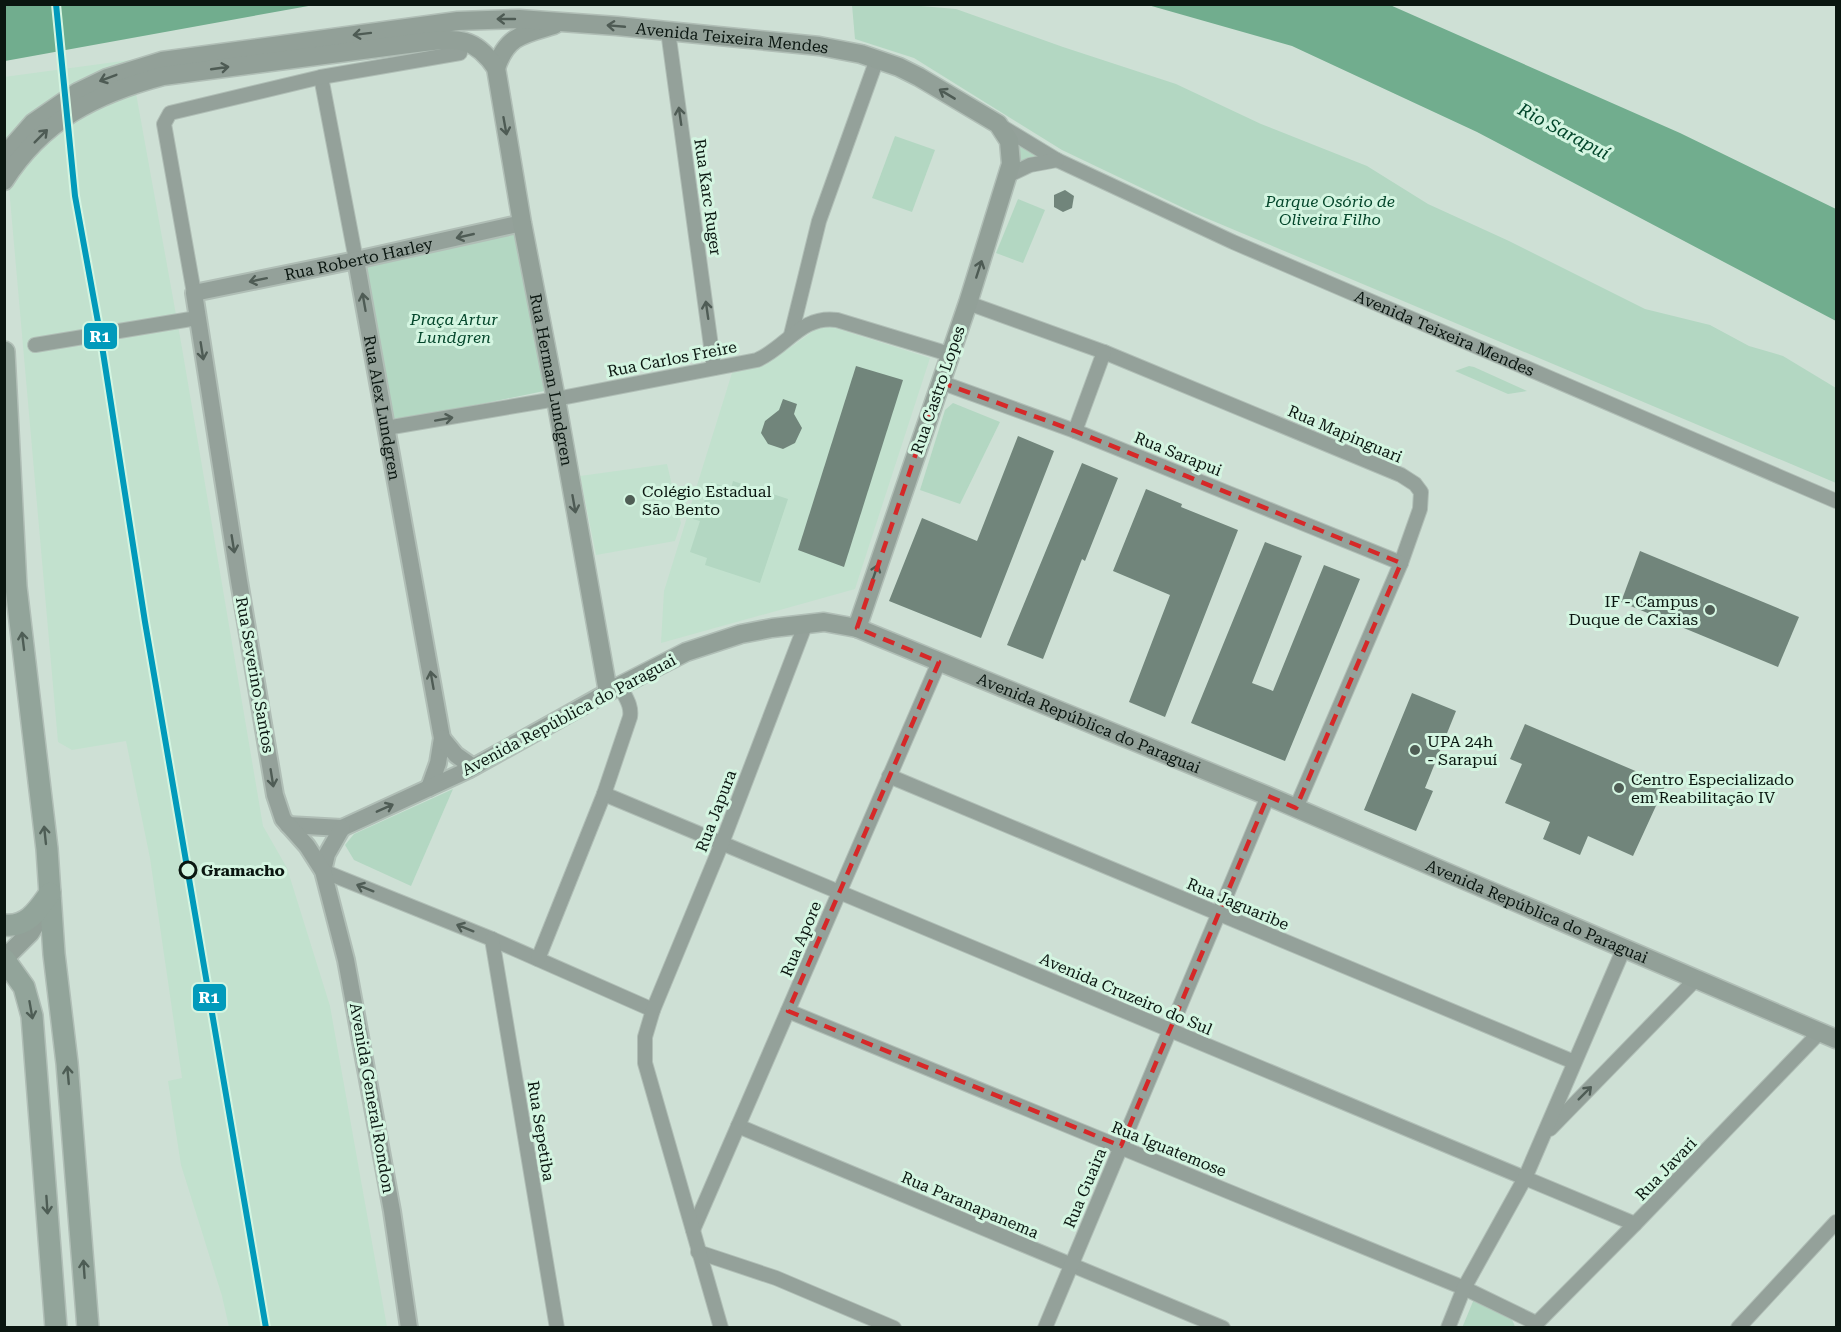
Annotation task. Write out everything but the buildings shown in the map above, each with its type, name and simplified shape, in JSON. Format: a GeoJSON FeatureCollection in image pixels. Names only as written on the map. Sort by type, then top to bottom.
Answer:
{"type":"FeatureCollection","features":[{"type":"Feature","properties":{"kind":"main road","name":"Avenida Teixeira Mendes"},"geometry":{"type":"LineString","coordinates":[[422,34],[498,19],[565,22],[819,46],[861,54],[919,77],[998,124]]}},
{"type":"Feature","properties":{"kind":"main road"},"geometry":{"type":"LineString","coordinates":[[496,68],[500,57],[515,37],[565,22]]}},
{"type":"Feature","properties":{"kind":"main road"},"geometry":{"type":"LineString","coordinates":[[4,156],[33,123],[78,92],[107,78],[162,61],[422,34],[464,40],[477,46],[496,68]]}},
{"type":"Feature","properties":{"kind":"main road"},"geometry":{"type":"LineString","coordinates":[[4,182],[15,165],[41,135],[61,118],[138,82],[422,34]]}},
{"type":"Feature","properties":{"kind":"main road","name":"Rua Herman Lundgren"},"geometry":{"type":"LineString","coordinates":[[496,68],[522,223],[614,689]]}},
{"type":"Feature","properties":{"kind":"main road","name":"Rua Castro Lopes"},"geometry":{"type":"LineString","coordinates":[[857,628],[968,303],[1009,175],[1011,150],[1009,141],[998,124]]}},
{"type":"Feature","properties":{"kind":"main road"},"geometry":{"type":"LineString","coordinates":[[4,352],[10,556],[16,587],[37,759],[55,964],[67,1063],[88,1328]]}},
{"type":"Feature","properties":{"kind":"main road"},"geometry":{"type":"LineString","coordinates":[[4,611],[16,587]]}},
{"type":"Feature","properties":{"kind":"main road","name":"Avenida República do Paraguai"},"geometry":{"type":"LineString","coordinates":[[614,689],[686,652],[741,634],[824,622],[857,628],[1268,796],[1829,1035]]}},
{"type":"Feature","properties":{"kind":"main road"},"geometry":{"type":"LineString","coordinates":[[4,925],[23,923],[50,897]]}},
{"type":"Feature","properties":{"kind":"main road"},"geometry":{"type":"LineString","coordinates":[[50,897],[30,933],[4,959],[24,987],[32,1016],[56,1328]]}},
{"type":"Feature","properties":{"kind":"street","name":"Rua Karc Ruger"},"geometry":{"type":"LineString","coordinates":[[668,31],[714,368]]}},
{"type":"Feature","properties":{"kind":"street"},"geometry":{"type":"LineString","coordinates":[[321,77],[460,53]]}},
{"type":"Feature","properties":{"kind":"street"},"geometry":{"type":"LineString","coordinates":[[791,335],[819,221],[877,59]]}},
{"type":"Feature","properties":{"kind":"street","name":"Rua Severino Santos"},"geometry":{"type":"LineString","coordinates":[[321,77],[179,109],[170,113],[165,124],[275,795],[279,811],[307,846],[323,871]]}},
{"type":"Feature","properties":{"kind":"street","name":"Rua Alex Lundgren"},"geometry":{"type":"LineString","coordinates":[[321,77],[357,260],[442,738],[438,763],[429,788]]}},
{"type":"Feature","properties":{"kind":"street","name":"Avenida Teixeira Mendes"},"geometry":{"type":"LineString","coordinates":[[998,124],[1057,160],[1233,242],[1836,501]]}},
{"type":"Feature","properties":{"kind":"street"},"geometry":{"type":"LineString","coordinates":[[1009,175],[1030,165],[1057,160]]}},
{"type":"Feature","properties":{"kind":"street","name":"Rua Roberto Harley"},"geometry":{"type":"LineString","coordinates":[[194,293],[522,223]]}},
{"type":"Feature","properties":{"kind":"street","name":"Rua Mapinguari"},"geometry":{"type":"LineString","coordinates":[[968,303],[1104,352],[1401,475],[1415,484],[1421,492],[1422,502],[1401,563],[1296,808]]}},
{"type":"Feature","properties":{"kind":"street"},"geometry":{"type":"LineString","coordinates":[[35,345],[197,318]]}},
{"type":"Feature","properties":{"kind":"street","name":"Rua Carlos Freire"},"geometry":{"type":"LineString","coordinates":[[386,429],[757,360],[771,354],[791,335],[810,323],[825,318],[950,354]]}},
{"type":"Feature","properties":{"kind":"street"},"geometry":{"type":"LineString","coordinates":[[1075,431],[1104,352]]}},
{"type":"Feature","properties":{"kind":"street","name":"Rua Sarapui"},"geometry":{"type":"LineString","coordinates":[[940,382],[1075,431],[1401,563]]}},
{"type":"Feature","properties":{"kind":"street","name":"Rua Japura"},"geometry":{"type":"LineString","coordinates":[[721,1328],[645,1063],[645,1037],[653,1010],[722,843],[806,623]]}},
{"type":"Feature","properties":{"kind":"street","name":"Rua Apore"},"geometry":{"type":"LineString","coordinates":[[693,1230],[939,662]]}},
{"type":"Feature","properties":{"kind":"street"},"geometry":{"type":"LineString","coordinates":[[538,960],[604,794],[631,710],[614,689]]}},
{"type":"Feature","properties":{"kind":"street","name":"Avenida República do Paraguai"},"geometry":{"type":"LineString","coordinates":[[288,825],[342,828],[473,767],[614,689]]}},
{"type":"Feature","properties":{"kind":"street"},"geometry":{"type":"LineString","coordinates":[[442,738],[456,755],[473,767]]}},
{"type":"Feature","properties":{"kind":"street","name":"Rua Jaguaribe"},"geometry":{"type":"LineString","coordinates":[[889,776],[1574,1062]]}},
{"type":"Feature","properties":{"kind":"street","name":"Avenida Cruzeiro do Sul"},"geometry":{"type":"LineString","coordinates":[[604,794],[1635,1224]]}},
{"type":"Feature","properties":{"kind":"street","name":"Rua Guaira"},"geometry":{"type":"LineString","coordinates":[[1045,1328],[1268,796]]}},
{"type":"Feature","properties":{"kind":"street"},"geometry":{"type":"LineString","coordinates":[[342,828],[327,854],[323,871],[492,939],[653,1010]]}},
{"type":"Feature","properties":{"kind":"street","name":"Avenida General Rondon"},"geometry":{"type":"LineString","coordinates":[[323,871],[346,960],[392,1210],[409,1328]]}},
{"type":"Feature","properties":{"kind":"street","name":"Rua Sepetiba"},"geometry":{"type":"LineString","coordinates":[[492,939],[557,1328]]}},
{"type":"Feature","properties":{"kind":"street"},"geometry":{"type":"LineString","coordinates":[[1448,1328],[1464,1288],[1525,1178],[1624,948]]}},
{"type":"Feature","properties":{"kind":"street"},"geometry":{"type":"LineString","coordinates":[[1544,1134],[1696,980]]}},
{"type":"Feature","properties":{"kind":"street","name":"Rua Iguatemose"},"geometry":{"type":"LineString","coordinates":[[788,1011],[1464,1288],[1534,1325]]}},
{"type":"Feature","properties":{"kind":"street","name":"Rua Javari"},"geometry":{"type":"LineString","coordinates":[[1534,1325],[1829,1035]]}},
{"type":"Feature","properties":{"kind":"street","name":"Rua Paranapanema"},"geometry":{"type":"LineString","coordinates":[[738,1126],[1223,1328]]}},
{"type":"Feature","properties":{"kind":"street"},"geometry":{"type":"LineString","coordinates":[[1738,1328],[1836,1222]]}},
{"type":"Feature","properties":{"kind":"street"},"geometry":{"type":"LineString","coordinates":[[698,1252],[776,1278],[894,1328]]}},
{"type":"Feature","properties":{"kind":"highlighted area"},"geometry":{"type":"Polygon","coordinates":[[[940,382],[1075,431],[1401,563],[1296,808],[1268,796],[1121,1146],[788,1011],[939,662],[857,628],[940,382]]]}},
{"type":"Feature","properties":{"kind":"shaded area"},"geometry":{"type":"Polygon","coordinates":[[[130,60],[182,348],[263,826],[287,868],[330,1006],[387,1327],[229,1327],[222,1296],[181,1165],[168,1081],[182,1078],[150,858],[126,741],[72,750],[58,742],[4,128],[4,77],[130,60]]]}},
{"type":"Feature","properties":{"kind":"shaded area"},"geometry":{"type":"Polygon","coordinates":[[[823,324],[930,358],[855,589],[661,643],[664,591],[732,373],[764,363],[823,324]]]}},
{"type":"Feature","properties":{"kind":"shaded area","name":"Colégio Estadual São Bento"},"geometry":{"type":"Polygon","coordinates":[[[667,464],[681,523],[675,541],[596,555],[580,476],[667,464]]]}},
{"type":"Feature","properties":{"kind":"green space","name":"Parque Osório de Oliveira Filho"},"geometry":{"type":"Polygon","coordinates":[[[852,5],[909,5],[956,9],[1176,84],[1261,124],[1367,166],[1428,204],[1509,241],[1645,309],[1710,325],[1749,346],[1783,356],[1836,388],[1836,483],[1194,213],[1062,150],[914,58],[855,39],[852,5]]]}},
{"type":"Feature","properties":{"kind":"green space"},"geometry":{"type":"Polygon","coordinates":[[[895,136],[935,150],[912,212],[872,198],[895,136]]]}},
{"type":"Feature","properties":{"kind":"green space"},"geometry":{"type":"Polygon","coordinates":[[[1018,143],[1040,157],[1017,166],[1018,143]]]}},
{"type":"Feature","properties":{"kind":"green space"},"geometry":{"type":"Polygon","coordinates":[[[1018,199],[1045,210],[1023,263],[996,253],[1018,199]]]}},
{"type":"Feature","properties":{"kind":"green space","name":"Praça Artur Lundgren"},"geometry":{"type":"Polygon","coordinates":[[[516,231],[544,391],[393,422],[363,265],[516,231]]]}},
{"type":"Feature","properties":{"kind":"green space"},"geometry":{"type":"Polygon","coordinates":[[[1469,366],[1527,391],[1508,394],[1455,371],[1469,366]]]}},
{"type":"Feature","properties":{"kind":"green space"},"geometry":{"type":"Polygon","coordinates":[[[953,403],[1000,422],[960,504],[920,490],[945,410],[953,403]]]}},
{"type":"Feature","properties":{"kind":"green space"},"geometry":{"type":"Polygon","coordinates":[[[733,481],[788,499],[760,583],[705,565],[707,558],[690,552],[700,521],[693,519],[697,506],[702,508],[711,482],[731,489],[733,481]]]}},
{"type":"Feature","properties":{"kind":"green space"},"geometry":{"type":"Polygon","coordinates":[[[453,789],[411,886],[354,860],[345,845],[354,834],[453,789]]]}},
{"type":"Feature","properties":{"kind":"green space"},"geometry":{"type":"Polygon","coordinates":[[[1474,1299],[1504,1313],[1513,1321],[1515,1327],[1462,1328],[1474,1299]]]}},
{"type":"Feature","properties":{"kind":"water"},"geometry":{"type":"Polygon","coordinates":[[[5,4],[314,4],[314,5],[5,61],[5,4]]]}},
{"type":"Feature","properties":{"kind":"water","name":"Rio Sarapuí"},"geometry":{"type":"Polygon","coordinates":[[[1148,5],[1390,5],[1680,133],[1836,209],[1836,321],[1477,132],[1292,46],[1148,5]]]}},
{"type":"Feature","properties":{"kind":"transit line","name":"R1"},"geometry":{"type":"LineString","coordinates":[[56,4],[75,196],[100,333],[145,622],[266,1328]]}},
{"type":"Feature","properties":{"kind":"place","name":"Colégio Estadual São Bento"},"geometry":{"type":"Point","coordinates":[630,500]}},
{"type":"Feature","properties":{"kind":"place","name":"IF - Campus Duque de Caxias"},"geometry":{"type":"Point","coordinates":[1710,610]}},
{"type":"Feature","properties":{"kind":"place","name":"UPA 24h - Sarapuí"},"geometry":{"type":"Point","coordinates":[1415,750]}},
{"type":"Feature","properties":{"kind":"place","name":"Centro Especializado em Reabilitação IV"},"geometry":{"type":"Point","coordinates":[1619,788]}},
{"type":"Feature","properties":{"kind":"place","name":"Gramacho"},"geometry":{"type":"Point","coordinates":[188,870]}}]}
